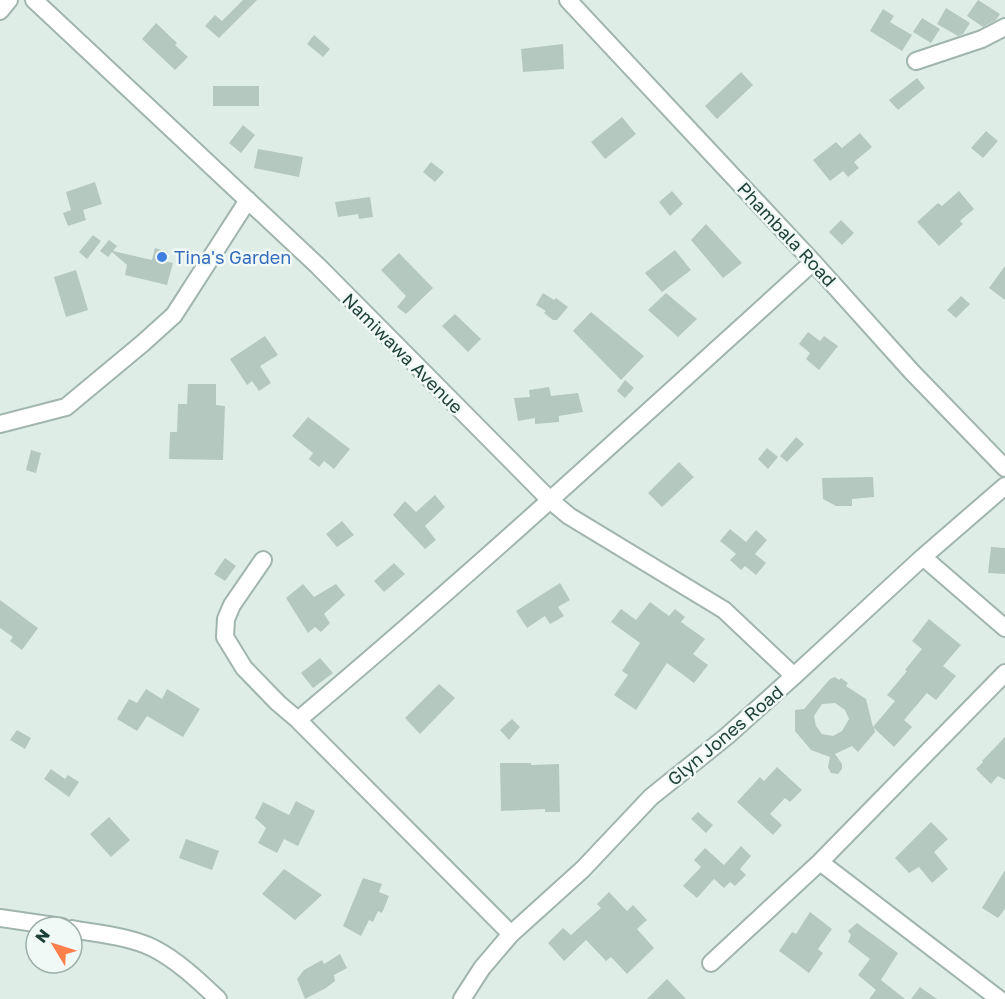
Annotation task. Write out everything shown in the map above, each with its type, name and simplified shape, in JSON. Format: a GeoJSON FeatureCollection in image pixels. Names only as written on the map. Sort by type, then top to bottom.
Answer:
{"type":"FeatureCollection","features":[{"type":"Feature","properties":{"kind":"street"},"geometry":{"type":"LineString","coordinates":[[0,11],[9,0]]}},
{"type":"Feature","properties":{"kind":"street","name":"Namiwawa Avenue"},"geometry":{"type":"LineString","coordinates":[[34,0],[318,267],[550,501],[569,516],[724,610],[794,676]]}},
{"type":"Feature","properties":{"kind":"street","name":"Phambala Road"},"geometry":{"type":"LineString","coordinates":[[568,0],[813,262],[912,372],[1005,468]]}},
{"type":"Feature","properties":{"kind":"street"},"geometry":{"type":"LineString","coordinates":[[915,61],[982,39],[1005,27]]}},
{"type":"Feature","properties":{"kind":"street"},"geometry":{"type":"LineString","coordinates":[[0,424],[66,407],[174,315],[248,200]]}},
{"type":"Feature","properties":{"kind":"street"},"geometry":{"type":"LineString","coordinates":[[298,720],[550,501],[813,262]]}},
{"type":"Feature","properties":{"kind":"street","name":"Glyn Jones Road"},"geometry":{"type":"LineString","coordinates":[[462,999],[482,968],[511,933],[583,869],[651,797],[727,736],[923,557],[1005,486]]}},
{"type":"Feature","properties":{"kind":"street"},"geometry":{"type":"LineString","coordinates":[[923,557],[1005,628]]}},
{"type":"Feature","properties":{"kind":"street"},"geometry":{"type":"LineString","coordinates":[[263,560],[232,605],[226,619],[225,637],[243,668],[511,933]]}},
{"type":"Feature","properties":{"kind":"street"},"geometry":{"type":"LineString","coordinates":[[711,963],[820,862],[1005,673]]}},
{"type":"Feature","properties":{"kind":"street"},"geometry":{"type":"LineString","coordinates":[[820,862],[999,999]]}},
{"type":"Feature","properties":{"kind":"street"},"geometry":{"type":"LineString","coordinates":[[0,918],[24,921]]}},
{"type":"Feature","properties":{"kind":"street"},"geometry":{"type":"LineString","coordinates":[[84,931],[113,936],[153,948],[174,961],[218,999]]}},
{"type":"Feature","properties":{"kind":"building"},"geometry":{"type":"Polygon","coordinates":[[[243,0],[257,0],[219,38],[205,26],[215,15],[222,21],[243,0]]]}},
{"type":"Feature","properties":{"kind":"building"},"geometry":{"type":"Polygon","coordinates":[[[978,0],[1000,14],[996,20],[983,27],[967,16],[978,0]]]}},
{"type":"Feature","properties":{"kind":"building"},"geometry":{"type":"Polygon","coordinates":[[[946,8],[970,23],[963,34],[958,36],[937,24],[946,8]]]}},
{"type":"Feature","properties":{"kind":"building"},"geometry":{"type":"Polygon","coordinates":[[[883,9],[894,16],[890,22],[912,35],[902,51],[870,31],[883,9]]]}},
{"type":"Feature","properties":{"kind":"building"},"geometry":{"type":"Polygon","coordinates":[[[922,18],[940,29],[931,43],[913,32],[922,18]]]}},
{"type":"Feature","properties":{"kind":"building"},"geometry":{"type":"Polygon","coordinates":[[[156,23],[188,57],[175,70],[142,39],[156,23]]]}},
{"type":"Feature","properties":{"kind":"building"},"geometry":{"type":"Polygon","coordinates":[[[314,35],[330,49],[323,57],[307,44],[314,35]]]}},
{"type":"Feature","properties":{"kind":"building"},"geometry":{"type":"Polygon","coordinates":[[[563,44],[564,69],[523,72],[521,49],[563,44]]]}},
{"type":"Feature","properties":{"kind":"building"},"geometry":{"type":"Polygon","coordinates":[[[741,72],[753,85],[717,119],[705,106],[741,72]]]}},
{"type":"Feature","properties":{"kind":"building"},"geometry":{"type":"Polygon","coordinates":[[[917,78],[925,88],[898,110],[889,100],[917,78]]]}},
{"type":"Feature","properties":{"kind":"building"},"geometry":{"type":"Polygon","coordinates":[[[213,86],[259,86],[259,106],[213,106],[213,86]]]}},
{"type":"Feature","properties":{"kind":"building"},"geometry":{"type":"Polygon","coordinates":[[[622,117],[636,134],[605,159],[591,142],[622,117]]]}},
{"type":"Feature","properties":{"kind":"building"},"geometry":{"type":"Polygon","coordinates":[[[243,125],[255,135],[241,153],[229,143],[243,125]]]}},
{"type":"Feature","properties":{"kind":"building"},"geometry":{"type":"Polygon","coordinates":[[[986,131],[998,141],[983,158],[971,148],[986,131]]]}},
{"type":"Feature","properties":{"kind":"building"},"geometry":{"type":"Polygon","coordinates":[[[860,133],[872,147],[854,162],[859,168],[848,177],[843,171],[830,181],[813,160],[836,142],[842,148],[860,133]]]}},
{"type":"Feature","properties":{"kind":"building"},"geometry":{"type":"Polygon","coordinates":[[[258,149],[303,157],[299,177],[254,168],[258,149]]]}},
{"type":"Feature","properties":{"kind":"building"},"geometry":{"type":"Polygon","coordinates":[[[431,162],[444,172],[435,182],[423,172],[431,162]]]}},
{"type":"Feature","properties":{"kind":"building"},"geometry":{"type":"Polygon","coordinates":[[[95,182],[102,204],[83,210],[86,220],[68,226],[63,213],[71,210],[66,192],[95,182]]]}},
{"type":"Feature","properties":{"kind":"building"},"geometry":{"type":"Polygon","coordinates":[[[672,191],[683,204],[670,216],[659,202],[672,191]]]}},
{"type":"Feature","properties":{"kind":"building"},"geometry":{"type":"Polygon","coordinates":[[[959,191],[974,209],[960,221],[963,224],[939,246],[917,222],[938,203],[942,206],[959,191]]]}},
{"type":"Feature","properties":{"kind":"building"},"geometry":{"type":"Polygon","coordinates":[[[370,197],[373,217],[359,219],[358,214],[338,217],[335,202],[370,197]]]}},
{"type":"Feature","properties":{"kind":"building"},"geometry":{"type":"Polygon","coordinates":[[[841,220],[854,233],[842,245],[829,232],[841,220]]]}},
{"type":"Feature","properties":{"kind":"building"},"geometry":{"type":"Polygon","coordinates":[[[706,224],[742,263],[723,278],[691,240],[706,224]]]}},
{"type":"Feature","properties":{"kind":"building"},"geometry":{"type":"Polygon","coordinates":[[[93,235],[101,241],[87,259],[79,252],[93,235]]]}},
{"type":"Feature","properties":{"kind":"building"},"geometry":{"type":"Polygon","coordinates":[[[109,240],[117,246],[113,251],[152,260],[155,248],[168,252],[165,261],[173,263],[167,285],[125,275],[127,265],[112,252],[108,257],[100,251],[109,240]]]}},
{"type":"Feature","properties":{"kind":"building"},"geometry":{"type":"Polygon","coordinates":[[[675,250],[691,270],[662,292],[645,273],[675,250]]]}},
{"type":"Feature","properties":{"kind":"building"},"geometry":{"type":"Polygon","coordinates":[[[399,253],[433,288],[406,314],[397,307],[406,296],[381,270],[399,253]]]}},
{"type":"Feature","properties":{"kind":"building"},"geometry":{"type":"Polygon","coordinates":[[[1005,266],[1005,300],[989,288],[1005,266]]]}},
{"type":"Feature","properties":{"kind":"building"},"geometry":{"type":"Polygon","coordinates":[[[76,270],[88,310],[66,317],[54,277],[76,270]]]}},
{"type":"Feature","properties":{"kind":"building"},"geometry":{"type":"Polygon","coordinates":[[[543,293],[554,300],[556,298],[568,307],[557,320],[553,320],[544,313],[546,311],[536,305],[543,293]]]}},
{"type":"Feature","properties":{"kind":"building"},"geometry":{"type":"Polygon","coordinates":[[[666,293],[697,319],[678,337],[648,310],[666,293]]]}},
{"type":"Feature","properties":{"kind":"building"},"geometry":{"type":"Polygon","coordinates":[[[961,296],[970,304],[956,318],[947,310],[961,296]]]}},
{"type":"Feature","properties":{"kind":"building"},"geometry":{"type":"Polygon","coordinates":[[[591,312],[644,356],[621,380],[573,331],[591,312]]]}},
{"type":"Feature","properties":{"kind":"building"},"geometry":{"type":"Polygon","coordinates":[[[455,314],[481,339],[468,352],[442,326],[455,314]]]}},
{"type":"Feature","properties":{"kind":"building"},"geometry":{"type":"Polygon","coordinates":[[[808,332],[820,341],[824,336],[838,346],[819,370],[806,359],[810,353],[799,344],[808,332]]]}},
{"type":"Feature","properties":{"kind":"building"},"geometry":{"type":"Polygon","coordinates":[[[265,336],[278,355],[260,366],[271,383],[259,391],[252,381],[247,385],[230,359],[265,336]]]}},
{"type":"Feature","properties":{"kind":"building"},"geometry":{"type":"Polygon","coordinates":[[[625,380],[634,388],[625,398],[617,391],[625,380]]]}},
{"type":"Feature","properties":{"kind":"building"},"geometry":{"type":"Polygon","coordinates":[[[188,384],[216,384],[216,405],[225,406],[223,460],[169,459],[170,432],[177,432],[178,404],[187,404],[188,384]]]}},
{"type":"Feature","properties":{"kind":"building"},"geometry":{"type":"Polygon","coordinates":[[[549,387],[551,396],[578,393],[583,412],[559,416],[559,422],[535,424],[535,418],[518,421],[514,398],[530,397],[529,390],[549,387]]]}},
{"type":"Feature","properties":{"kind":"building"},"geometry":{"type":"Polygon","coordinates":[[[308,417],[350,449],[334,469],[324,461],[319,467],[309,459],[313,453],[292,436],[308,417]]]}},
{"type":"Feature","properties":{"kind":"building"},"geometry":{"type":"Polygon","coordinates":[[[796,437],[804,444],[787,462],[780,456],[796,437]]]}},
{"type":"Feature","properties":{"kind":"building"},"geometry":{"type":"Polygon","coordinates":[[[767,448],[778,457],[768,469],[758,459],[767,448]]]}},
{"type":"Feature","properties":{"kind":"building"},"geometry":{"type":"Polygon","coordinates":[[[31,450],[41,453],[36,473],[26,470],[31,450]]]}},
{"type":"Feature","properties":{"kind":"building"},"geometry":{"type":"Polygon","coordinates":[[[679,462],[694,477],[662,507],[648,493],[679,462]]]}},
{"type":"Feature","properties":{"kind":"building"},"geometry":{"type":"Polygon","coordinates":[[[873,477],[874,497],[852,499],[852,506],[836,506],[823,499],[822,478],[873,477]]]}},
{"type":"Feature","properties":{"kind":"building"},"geometry":{"type":"Polygon","coordinates":[[[435,495],[445,507],[425,526],[436,540],[425,549],[393,515],[405,501],[416,512],[435,495]]]}},
{"type":"Feature","properties":{"kind":"building"},"geometry":{"type":"Polygon","coordinates":[[[342,521],[354,535],[337,547],[326,534],[342,521]]]}},
{"type":"Feature","properties":{"kind":"building"},"geometry":{"type":"Polygon","coordinates":[[[730,529],[746,542],[756,530],[767,540],[755,554],[766,563],[756,575],[745,566],[741,570],[730,560],[736,554],[720,541],[730,529]]]}},
{"type":"Feature","properties":{"kind":"building"},"geometry":{"type":"Polygon","coordinates":[[[991,547],[1005,548],[1005,574],[988,573],[991,547]]]}},
{"type":"Feature","properties":{"kind":"building"},"geometry":{"type":"Polygon","coordinates":[[[225,558],[236,566],[225,581],[214,574],[225,558]]]}},
{"type":"Feature","properties":{"kind":"building"},"geometry":{"type":"Polygon","coordinates":[[[394,563],[405,574],[384,592],[374,581],[394,563]]]}},
{"type":"Feature","properties":{"kind":"building"},"geometry":{"type":"Polygon","coordinates":[[[560,583],[570,600],[558,607],[564,616],[550,624],[545,616],[527,628],[516,611],[560,583]]]}},
{"type":"Feature","properties":{"kind":"building"},"geometry":{"type":"Polygon","coordinates":[[[303,584],[314,597],[336,584],[345,595],[324,614],[330,623],[321,632],[315,627],[308,633],[286,598],[303,584]]]}},
{"type":"Feature","properties":{"kind":"building"},"geometry":{"type":"Polygon","coordinates":[[[0,600],[38,628],[22,650],[10,641],[13,637],[0,628],[0,600]]]}},
{"type":"Feature","properties":{"kind":"building"},"geometry":{"type":"Polygon","coordinates":[[[650,602],[669,616],[675,609],[685,617],[681,622],[705,639],[693,654],[708,665],[694,683],[667,663],[636,710],[614,695],[628,675],[622,671],[640,643],[611,622],[621,609],[636,620],[650,602]]]}},
{"type":"Feature","properties":{"kind":"building"},"geometry":{"type":"Polygon","coordinates":[[[929,619],[961,645],[943,666],[956,676],[936,700],[927,693],[904,720],[912,727],[894,747],[874,728],[875,732],[858,752],[852,746],[835,754],[842,764],[842,769],[838,774],[831,773],[828,767],[830,757],[811,750],[795,731],[795,710],[804,709],[830,679],[835,677],[839,680],[841,678],[848,683],[846,686],[866,699],[873,727],[895,701],[887,695],[922,649],[912,641],[929,619]],[[835,703],[822,704],[814,716],[816,726],[822,734],[833,736],[842,731],[849,719],[845,710],[835,703]]]}},
{"type":"Feature","properties":{"kind":"building"},"geometry":{"type":"Polygon","coordinates":[[[320,658],[333,673],[313,688],[301,673],[320,658]]]}},
{"type":"Feature","properties":{"kind":"building"},"geometry":{"type":"Polygon","coordinates":[[[439,684],[455,698],[420,734],[405,718],[439,684]]]}},
{"type":"Feature","properties":{"kind":"building"},"geometry":{"type":"Polygon","coordinates":[[[146,689],[162,699],[167,689],[200,709],[183,737],[147,716],[137,731],[117,719],[129,699],[137,703],[146,689]]]}},
{"type":"Feature","properties":{"kind":"building"},"geometry":{"type":"Polygon","coordinates":[[[512,719],[520,727],[509,740],[500,730],[512,719]]]}},
{"type":"Feature","properties":{"kind":"building"},"geometry":{"type":"Polygon","coordinates":[[[17,730],[31,738],[25,749],[10,740],[17,730]]]}},
{"type":"Feature","properties":{"kind":"building"},"geometry":{"type":"Polygon","coordinates":[[[1005,737],[1005,780],[998,776],[991,784],[976,769],[1005,737]]]}},
{"type":"Feature","properties":{"kind":"building"},"geometry":{"type":"Polygon","coordinates":[[[500,763],[559,764],[560,812],[545,812],[545,809],[501,811],[500,763]]]}},
{"type":"Feature","properties":{"kind":"building"},"geometry":{"type":"Polygon","coordinates":[[[777,767],[802,790],[790,802],[785,798],[770,814],[782,825],[773,835],[737,802],[760,777],[764,781],[777,767]]]}},
{"type":"Feature","properties":{"kind":"building"},"geometry":{"type":"Polygon","coordinates":[[[51,769],[65,779],[68,775],[79,782],[69,797],[44,779],[51,769]]]}},
{"type":"Feature","properties":{"kind":"building"},"geometry":{"type":"Polygon","coordinates":[[[296,801],[315,811],[298,846],[284,839],[277,853],[258,843],[266,828],[255,818],[263,802],[289,815],[296,801]]]}},
{"type":"Feature","properties":{"kind":"building"},"geometry":{"type":"Polygon","coordinates":[[[698,812],[713,825],[706,833],[691,819],[698,812]]]}},
{"type":"Feature","properties":{"kind":"building"},"geometry":{"type":"Polygon","coordinates":[[[109,817],[130,840],[111,857],[90,834],[109,817]]]}},
{"type":"Feature","properties":{"kind":"building"},"geometry":{"type":"Polygon","coordinates":[[[931,822],[948,839],[934,852],[948,869],[932,883],[919,867],[909,873],[895,858],[931,822]]]}},
{"type":"Feature","properties":{"kind":"building"},"geometry":{"type":"Polygon","coordinates":[[[186,839],[219,851],[212,870],[179,858],[186,839]]]}},
{"type":"Feature","properties":{"kind":"building"},"geometry":{"type":"Polygon","coordinates":[[[741,846],[751,856],[740,869],[746,875],[735,886],[730,882],[724,888],[714,879],[697,898],[683,886],[701,867],[694,860],[705,848],[724,865],[741,846]]]}},
{"type":"Feature","properties":{"kind":"building"},"geometry":{"type":"Polygon","coordinates":[[[284,869],[322,895],[295,920],[262,894],[284,869]]]}},
{"type":"Feature","properties":{"kind":"building"},"geometry":{"type":"Polygon","coordinates":[[[1005,870],[1005,909],[998,918],[982,908],[1005,870]]]}},
{"type":"Feature","properties":{"kind":"building"},"geometry":{"type":"Polygon","coordinates":[[[363,878],[382,884],[379,892],[389,896],[382,913],[378,911],[373,922],[369,920],[361,936],[343,926],[363,878]]]}},
{"type":"Feature","properties":{"kind":"building"},"geometry":{"type":"Polygon","coordinates":[[[609,892],[627,911],[633,905],[647,920],[637,929],[654,948],[627,974],[611,957],[606,961],[586,940],[564,961],[548,943],[563,928],[571,935],[601,908],[597,904],[609,892]]]}},
{"type":"Feature","properties":{"kind":"building"},"geometry":{"type":"Polygon","coordinates":[[[810,912],[832,929],[818,949],[823,953],[809,973],[779,951],[792,932],[796,934],[810,912]]]}},
{"type":"Feature","properties":{"kind":"building"},"geometry":{"type":"Polygon","coordinates":[[[857,923],[898,953],[881,980],[905,999],[869,999],[876,990],[858,975],[870,959],[848,942],[851,935],[848,931],[857,923]]]}},
{"type":"Feature","properties":{"kind":"building"},"geometry":{"type":"Polygon","coordinates":[[[340,954],[347,968],[334,975],[335,981],[326,988],[305,999],[297,979],[304,970],[322,960],[324,964],[340,954]]]}},
{"type":"Feature","properties":{"kind":"building"},"geometry":{"type":"Polygon","coordinates":[[[667,979],[686,999],[647,999],[667,979]]]}},
{"type":"Feature","properties":{"kind":"building"},"geometry":{"type":"Polygon","coordinates":[[[920,987],[937,999],[911,999],[920,987]]]}},
{"type":"Feature","properties":{"kind":"place","name":"Tina's Garden"},"geometry":{"type":"Point","coordinates":[162,257]}}]}
